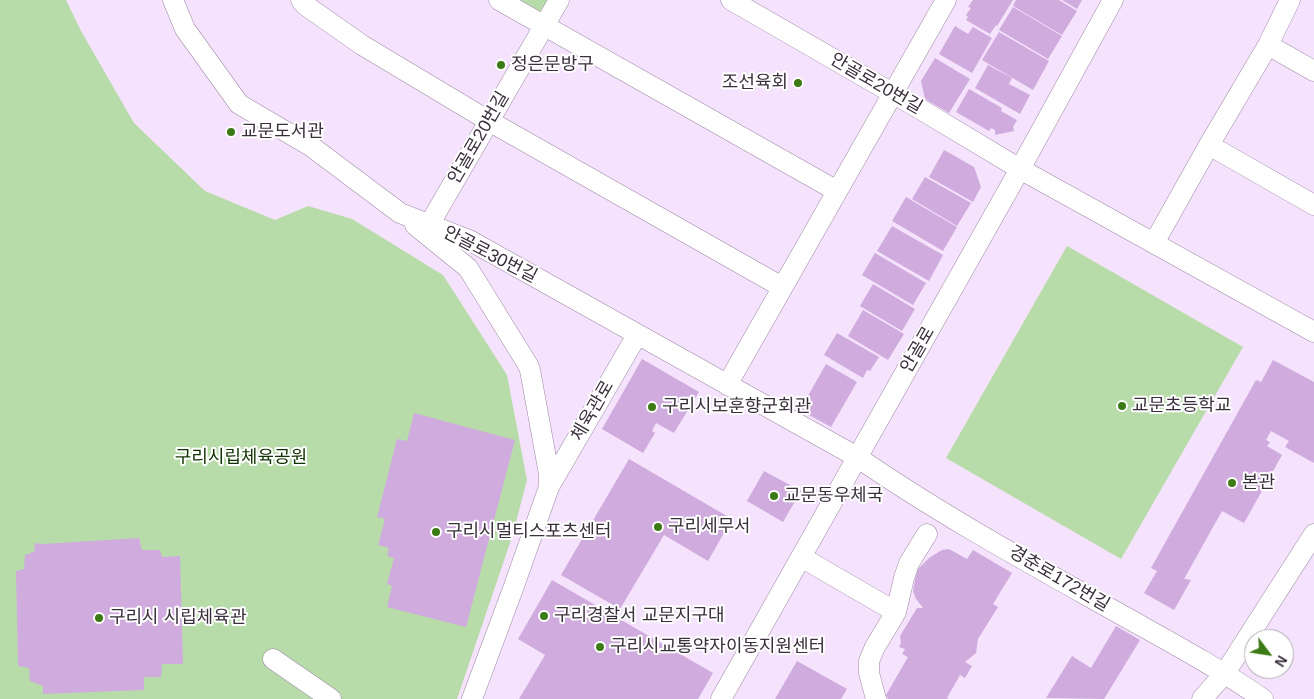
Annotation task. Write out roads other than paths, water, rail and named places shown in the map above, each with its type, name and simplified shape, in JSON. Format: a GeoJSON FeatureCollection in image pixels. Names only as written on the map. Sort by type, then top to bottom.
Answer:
{"type":"FeatureCollection","features":[{"type":"Feature","properties":{"kind":"street","name":"안골로30번길"},"geometry":{"type":"LineString","coordinates":[[173,0],[185,29],[239,104],[312,148],[400,212],[469,240],[857,457]]}},
{"type":"Feature","properties":{"kind":"street"},"geometry":{"type":"LineString","coordinates":[[301,0],[305,5],[362,45],[490,121],[782,287]]}},
{"type":"Feature","properties":{"kind":"street"},"geometry":{"type":"LineString","coordinates":[[500,0],[837,192]]}},
{"type":"Feature","properties":{"kind":"street","name":"안골로20번길"},"geometry":{"type":"LineString","coordinates":[[429,225],[559,0]]}},
{"type":"Feature","properties":{"kind":"street","name":"안골로20번길"},"geometry":{"type":"LineString","coordinates":[[731,0],[1020,169],[1314,332]]}},
{"type":"Feature","properties":{"kind":"street"},"geometry":{"type":"LineString","coordinates":[[727,385],[946,0]]}},
{"type":"Feature","properties":{"kind":"street","name":"안골로"},"geometry":{"type":"LineString","coordinates":[[721,699],[1020,169],[1113,0]]}},
{"type":"Feature","properties":{"kind":"street"},"geometry":{"type":"LineString","coordinates":[[1154,242],[1208,145],[1268,45],[1290,0]]}},
{"type":"Feature","properties":{"kind":"street"},"geometry":{"type":"LineString","coordinates":[[1268,45],[1314,71]]}},
{"type":"Feature","properties":{"kind":"street"},"geometry":{"type":"LineString","coordinates":[[1208,145],[1314,204]]}},
{"type":"Feature","properties":{"kind":"street"},"geometry":{"type":"LineString","coordinates":[[400,212],[468,268],[528,365],[548,474],[548,487],[472,699]]}},
{"type":"Feature","properties":{"kind":"street","name":"체육관로"},"geometry":{"type":"LineString","coordinates":[[548,487],[637,335]]}},
{"type":"Feature","properties":{"kind":"street","name":"경춘로172번길"},"geometry":{"type":"LineString","coordinates":[[857,457],[895,483],[1056,578],[1225,673],[1263,699]]}},
{"type":"Feature","properties":{"kind":"street"},"geometry":{"type":"LineString","coordinates":[[876,699],[869,673],[869,661],[875,647],[896,612],[909,563],[927,534]]}},
{"type":"Feature","properties":{"kind":"street"},"geometry":{"type":"LineString","coordinates":[[1202,699],[1225,673],[1314,534]]}},
{"type":"Feature","properties":{"kind":"street"},"geometry":{"type":"LineString","coordinates":[[801,557],[896,612]]}},
{"type":"Feature","properties":{"kind":"street"},"geometry":{"type":"LineString","coordinates":[[273,659],[332,699]]}},
{"type":"Feature","properties":{"kind":"place","name":"정은문방구"},"geometry":{"type":"Point","coordinates":[501,65]}},
{"type":"Feature","properties":{"kind":"place","name":"조선육회"},"geometry":{"type":"Point","coordinates":[798,83]}},
{"type":"Feature","properties":{"kind":"place","name":"교문도서관"},"geometry":{"type":"Point","coordinates":[231,132]}},
{"type":"Feature","properties":{"kind":"place","name":"교문초등학교"},"geometry":{"type":"Point","coordinates":[1122,406]}},
{"type":"Feature","properties":{"kind":"place","name":"구리시보훈향군회관"},"geometry":{"type":"Point","coordinates":[652,407]}},
{"type":"Feature","properties":{"kind":"place","name":"본관"},"geometry":{"type":"Point","coordinates":[1232,483]}},
{"type":"Feature","properties":{"kind":"place","name":"교문동우체국"},"geometry":{"type":"Point","coordinates":[774,496]}},
{"type":"Feature","properties":{"kind":"place","name":"구리세무서"},"geometry":{"type":"Point","coordinates":[658,527]}},
{"type":"Feature","properties":{"kind":"place","name":"구리시멀티스포츠센터"},"geometry":{"type":"Point","coordinates":[436,532]}},
{"type":"Feature","properties":{"kind":"place","name":"구리경찰서 교문지구대"},"geometry":{"type":"Point","coordinates":[544,616]}},
{"type":"Feature","properties":{"kind":"place","name":"구리시 시립체육관"},"geometry":{"type":"Point","coordinates":[99,618]}},
{"type":"Feature","properties":{"kind":"place","name":"구리시교통약자이동지원센터"},"geometry":{"type":"Point","coordinates":[600,647]}},
{"type":"Feature","properties":{"kind":"park label","name":"구리시립체육공원"},"geometry":{"type":"Point","coordinates":[241,458]}}]}
